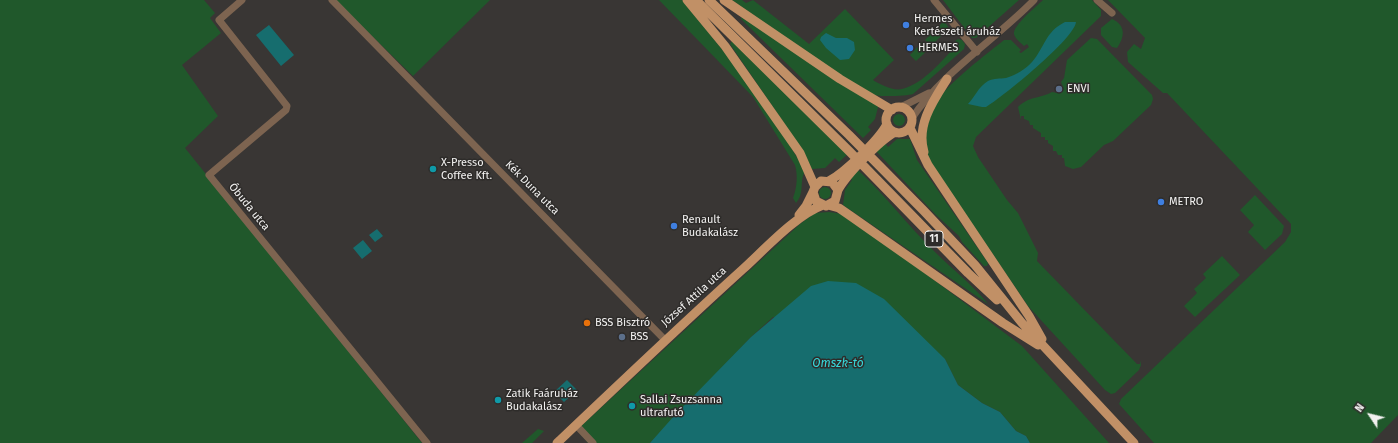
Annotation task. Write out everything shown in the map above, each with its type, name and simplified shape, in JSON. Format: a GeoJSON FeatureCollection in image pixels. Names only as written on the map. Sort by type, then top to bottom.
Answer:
{"type":"FeatureCollection","features":[{"type":"Feature","properties":{"kind":"main road"},"geometry":{"type":"LineString","coordinates":[[687,0],[725,46],[800,153],[814,190],[816,201],[839,208],[1003,323],[1048,351]]}},
{"type":"Feature","properties":{"kind":"main road","name":"11"},"geometry":{"type":"LineString","coordinates":[[696,0],[850,152],[968,273],[1022,323]]}},
{"type":"Feature","properties":{"kind":"main road","name":"11"},"geometry":{"type":"LineString","coordinates":[[709,0],[849,135],[924,211],[975,265],[1022,323],[1134,443]]}},
{"type":"Feature","properties":{"kind":"main road"},"geometry":{"type":"LineString","coordinates":[[724,0],[840,79],[896,109],[909,111],[912,118],[910,128],[928,165],[1029,316],[1048,351]]}},
{"type":"Feature","properties":{"kind":"main road"},"geometry":{"type":"LineString","coordinates":[[928,165],[922,138],[926,115],[947,79]]}},
{"type":"Feature","properties":{"kind":"main road"},"geometry":{"type":"LineString","coordinates":[[883,137],[887,124],[887,116],[896,109]]}},
{"type":"Feature","properties":{"kind":"main road"},"geometry":{"type":"LineString","coordinates":[[887,124],[895,132]]}},
{"type":"Feature","properties":{"kind":"main road"},"geometry":{"type":"LineString","coordinates":[[814,190],[821,181],[829,181],[842,177],[883,137],[895,132],[903,133],[910,128]]}},
{"type":"Feature","properties":{"kind":"main road"},"geometry":{"type":"LineString","coordinates":[[826,205],[835,201],[842,177]]}},
{"type":"Feature","properties":{"kind":"main road"},"geometry":{"type":"LineString","coordinates":[[829,181],[835,184],[838,190]]}},
{"type":"Feature","properties":{"kind":"main road","name":"József Attila utca"},"geometry":{"type":"LineString","coordinates":[[779,237],[806,206],[814,190]]}},
{"type":"Feature","properties":{"kind":"main road","name":"József Attila utca"},"geometry":{"type":"LineString","coordinates":[[557,443],[665,340],[779,237],[805,215],[826,205]]}},
{"type":"Feature","properties":{"kind":"street","name":"Óbuda utca"},"geometry":{"type":"LineString","coordinates":[[242,0],[219,20],[287,106],[286,110],[209,175],[427,443]]}},
{"type":"Feature","properties":{"kind":"street","name":"Kék Duna utca"},"geometry":{"type":"LineString","coordinates":[[332,0],[665,340]]}},
{"type":"Feature","properties":{"kind":"street"},"geometry":{"type":"LineString","coordinates":[[934,0],[977,52]]}},
{"type":"Feature","properties":{"kind":"street"},"geometry":{"type":"LineString","coordinates":[[912,118],[919,108],[947,79],[1034,0]]}},
{"type":"Feature","properties":{"kind":"street"},"geometry":{"type":"LineString","coordinates":[[1021,13],[1038,0]]}},
{"type":"Feature","properties":{"kind":"street"},"geometry":{"type":"LineString","coordinates":[[1100,2],[1112,13]]}},
{"type":"Feature","properties":{"kind":"street"},"geometry":{"type":"LineString","coordinates":[[896,109],[918,100],[947,79]]}},
{"type":"Feature","properties":{"kind":"street"},"geometry":{"type":"LineString","coordinates":[[576,425],[592,443]]}},
{"type":"Feature","properties":{"kind":"green space"},"geometry":{"type":"Polygon","coordinates":[[[0,0],[204,0],[215,13],[210,18],[221,33],[182,65],[218,116],[185,148],[422,443],[0,443],[0,0]]]}},
{"type":"Feature","properties":{"kind":"green space"},"geometry":{"type":"Polygon","coordinates":[[[335,0],[490,0],[413,76],[335,0]]]}},
{"type":"Feature","properties":{"kind":"green space"},"geometry":{"type":"Polygon","coordinates":[[[659,0],[682,0],[742,74],[783,134],[805,171],[802,179],[799,199],[796,203],[793,198],[797,182],[795,165],[753,97],[659,0]]]}},
{"type":"Feature","properties":{"kind":"green space"},"geometry":{"type":"Polygon","coordinates":[[[732,0],[742,0],[746,3],[753,0],[809,44],[845,9],[894,60],[873,80],[883,86],[891,88],[902,89],[918,82],[939,64],[958,44],[955,41],[958,39],[962,40],[965,44],[964,49],[913,94],[900,96],[878,96],[847,80],[732,0]]]}},
{"type":"Feature","properties":{"kind":"green space"},"geometry":{"type":"Polygon","coordinates":[[[943,0],[1019,0],[976,38],[972,38],[943,0]]]}},
{"type":"Feature","properties":{"kind":"green space"},"geometry":{"type":"Polygon","coordinates":[[[1043,0],[1092,0],[1101,10],[1101,16],[976,137],[973,146],[978,157],[1007,200],[1018,213],[1038,253],[1037,261],[1137,364],[1140,364],[1140,360],[1141,365],[1139,370],[1115,393],[1111,394],[1105,390],[1028,306],[929,160],[928,155],[926,128],[928,117],[933,106],[950,85],[972,65],[1004,40],[1011,40],[1021,50],[1019,52],[1021,53],[1029,47],[1027,44],[1024,46],[1017,39],[1014,34],[1015,30],[1030,11],[1043,0]]]}},
{"type":"Feature","properties":{"kind":"green space"},"geometry":{"type":"Polygon","coordinates":[[[1108,0],[1398,0],[1398,415],[1371,443],[1154,443],[1119,404],[1121,399],[1285,242],[1291,232],[1291,224],[1167,93],[1163,93],[1128,62],[1127,52],[1134,44],[1141,49],[1145,38],[1108,0]]]}},
{"type":"Feature","properties":{"kind":"green space"},"geometry":{"type":"Polygon","coordinates":[[[741,17],[879,103],[875,119],[868,127],[871,130],[863,138],[741,19],[741,17]]]}},
{"type":"Feature","properties":{"kind":"green space"},"geometry":{"type":"Polygon","coordinates":[[[1112,19],[1120,25],[1123,32],[1122,40],[1117,48],[1112,47],[1101,35],[1101,28],[1112,19]]]}},
{"type":"Feature","properties":{"kind":"green space"},"geometry":{"type":"Polygon","coordinates":[[[944,21],[949,28],[931,46],[925,40],[944,21]]]}},
{"type":"Feature","properties":{"kind":"green space"},"geometry":{"type":"Polygon","coordinates":[[[1091,38],[1097,39],[1152,95],[1153,99],[1151,105],[1113,141],[1104,145],[1081,167],[1073,169],[1065,166],[1062,155],[1058,155],[1056,151],[1053,151],[1053,146],[1048,143],[1048,140],[1045,140],[1045,137],[1041,137],[1041,133],[1033,128],[1033,125],[1030,125],[1029,121],[1024,119],[1024,116],[1021,116],[1021,120],[1018,107],[1030,99],[1052,92],[1057,93],[1063,87],[1061,82],[1064,78],[1067,60],[1091,38]]]}},
{"type":"Feature","properties":{"kind":"green space"},"geometry":{"type":"Polygon","coordinates":[[[732,41],[849,153],[839,162],[835,158],[825,168],[812,169],[797,142],[730,44],[732,41]]]}},
{"type":"Feature","properties":{"kind":"green space"},"geometry":{"type":"Polygon","coordinates":[[[922,42],[929,49],[916,61],[910,55],[922,42]]]}},
{"type":"Feature","properties":{"kind":"green space"},"geometry":{"type":"Polygon","coordinates":[[[897,114],[901,114],[905,120],[901,126],[897,126],[893,122],[893,118],[897,114]]]}},
{"type":"Feature","properties":{"kind":"green space"},"geometry":{"type":"Polygon","coordinates":[[[897,139],[910,139],[917,160],[988,263],[987,266],[984,266],[962,242],[959,236],[936,215],[876,151],[885,143],[888,147],[897,139]]]}},
{"type":"Feature","properties":{"kind":"green space"},"geometry":{"type":"Polygon","coordinates":[[[858,170],[926,243],[988,304],[843,205],[845,190],[852,180],[850,178],[858,170]]]}},
{"type":"Feature","properties":{"kind":"green space"},"geometry":{"type":"Polygon","coordinates":[[[823,187],[827,187],[831,193],[827,199],[823,199],[819,195],[819,191],[823,187]]]}},
{"type":"Feature","properties":{"kind":"green space"},"geometry":{"type":"Polygon","coordinates":[[[1255,195],[1284,226],[1282,234],[1265,250],[1248,232],[1254,225],[1240,210],[1255,195]]]}},
{"type":"Feature","properties":{"kind":"green space"},"geometry":{"type":"Polygon","coordinates":[[[829,212],[842,214],[870,232],[1022,346],[1109,443],[1030,443],[1026,436],[1016,431],[1000,412],[982,403],[958,385],[945,359],[773,317],[751,337],[650,443],[588,443],[577,430],[800,224],[815,213],[829,212]]]}},
{"type":"Feature","properties":{"kind":"green space"},"geometry":{"type":"Polygon","coordinates":[[[1222,256],[1240,275],[1195,317],[1184,306],[1197,293],[1194,289],[1206,278],[1203,274],[1222,256]]]}},
{"type":"Feature","properties":{"kind":"green space"},"geometry":{"type":"Polygon","coordinates":[[[538,429],[544,431],[532,443],[522,443],[538,429]]]}},
{"type":"Feature","properties":{"kind":"water"},"geometry":{"type":"Polygon","coordinates":[[[1065,22],[1076,22],[1073,30],[1052,53],[1022,80],[986,107],[968,104],[982,86],[988,81],[992,79],[1010,77],[1027,67],[1032,62],[1053,30],[1065,22]]]}},
{"type":"Feature","properties":{"kind":"water"},"geometry":{"type":"Polygon","coordinates":[[[269,25],[294,55],[281,66],[256,35],[269,25]]]}},
{"type":"Feature","properties":{"kind":"water"},"geometry":{"type":"Polygon","coordinates":[[[826,33],[836,38],[847,38],[854,42],[855,50],[849,59],[840,60],[826,48],[820,40],[826,33]]]}},
{"type":"Feature","properties":{"kind":"water"},"geometry":{"type":"Polygon","coordinates":[[[377,229],[383,236],[375,242],[369,235],[377,229]]]}},
{"type":"Feature","properties":{"kind":"water"},"geometry":{"type":"Polygon","coordinates":[[[363,240],[372,251],[362,259],[353,248],[363,240]]]}},
{"type":"Feature","properties":{"kind":"water","name":"Omszk-tó"},"geometry":{"type":"Polygon","coordinates":[[[828,281],[856,283],[884,299],[945,359],[958,385],[982,403],[1000,412],[1016,431],[1026,436],[1030,443],[650,443],[674,416],[751,337],[811,286],[828,281]]]}},
{"type":"Feature","properties":{"kind":"water"},"geometry":{"type":"Polygon","coordinates":[[[567,380],[577,390],[564,402],[554,392],[567,380]]]}},
{"type":"Feature","properties":{"kind":"place","name":"Hermes Kertészeti áruház"},"geometry":{"type":"Point","coordinates":[906,25]}},
{"type":"Feature","properties":{"kind":"place","name":"HERMES"},"geometry":{"type":"Point","coordinates":[910,48]}},
{"type":"Feature","properties":{"kind":"place","name":"ENVI"},"geometry":{"type":"Point","coordinates":[1059,89]}},
{"type":"Feature","properties":{"kind":"place","name":"X-Presso Coffee Kft."},"geometry":{"type":"Point","coordinates":[433,169]}},
{"type":"Feature","properties":{"kind":"place","name":"METRO"},"geometry":{"type":"Point","coordinates":[1161,202]}},
{"type":"Feature","properties":{"kind":"place","name":"Renault Budakalász"},"geometry":{"type":"Point","coordinates":[674,226]}},
{"type":"Feature","properties":{"kind":"place","name":"BSS Bisztró"},"geometry":{"type":"Point","coordinates":[587,323]}},
{"type":"Feature","properties":{"kind":"place","name":"BSS"},"geometry":{"type":"Point","coordinates":[622,337]}},
{"type":"Feature","properties":{"kind":"place","name":"Zatik Faáruház Budakalász"},"geometry":{"type":"Point","coordinates":[498,400]}},
{"type":"Feature","properties":{"kind":"place","name":"Sallai Zsuzsanna ultrafutó"},"geometry":{"type":"Point","coordinates":[632,406]}}]}
